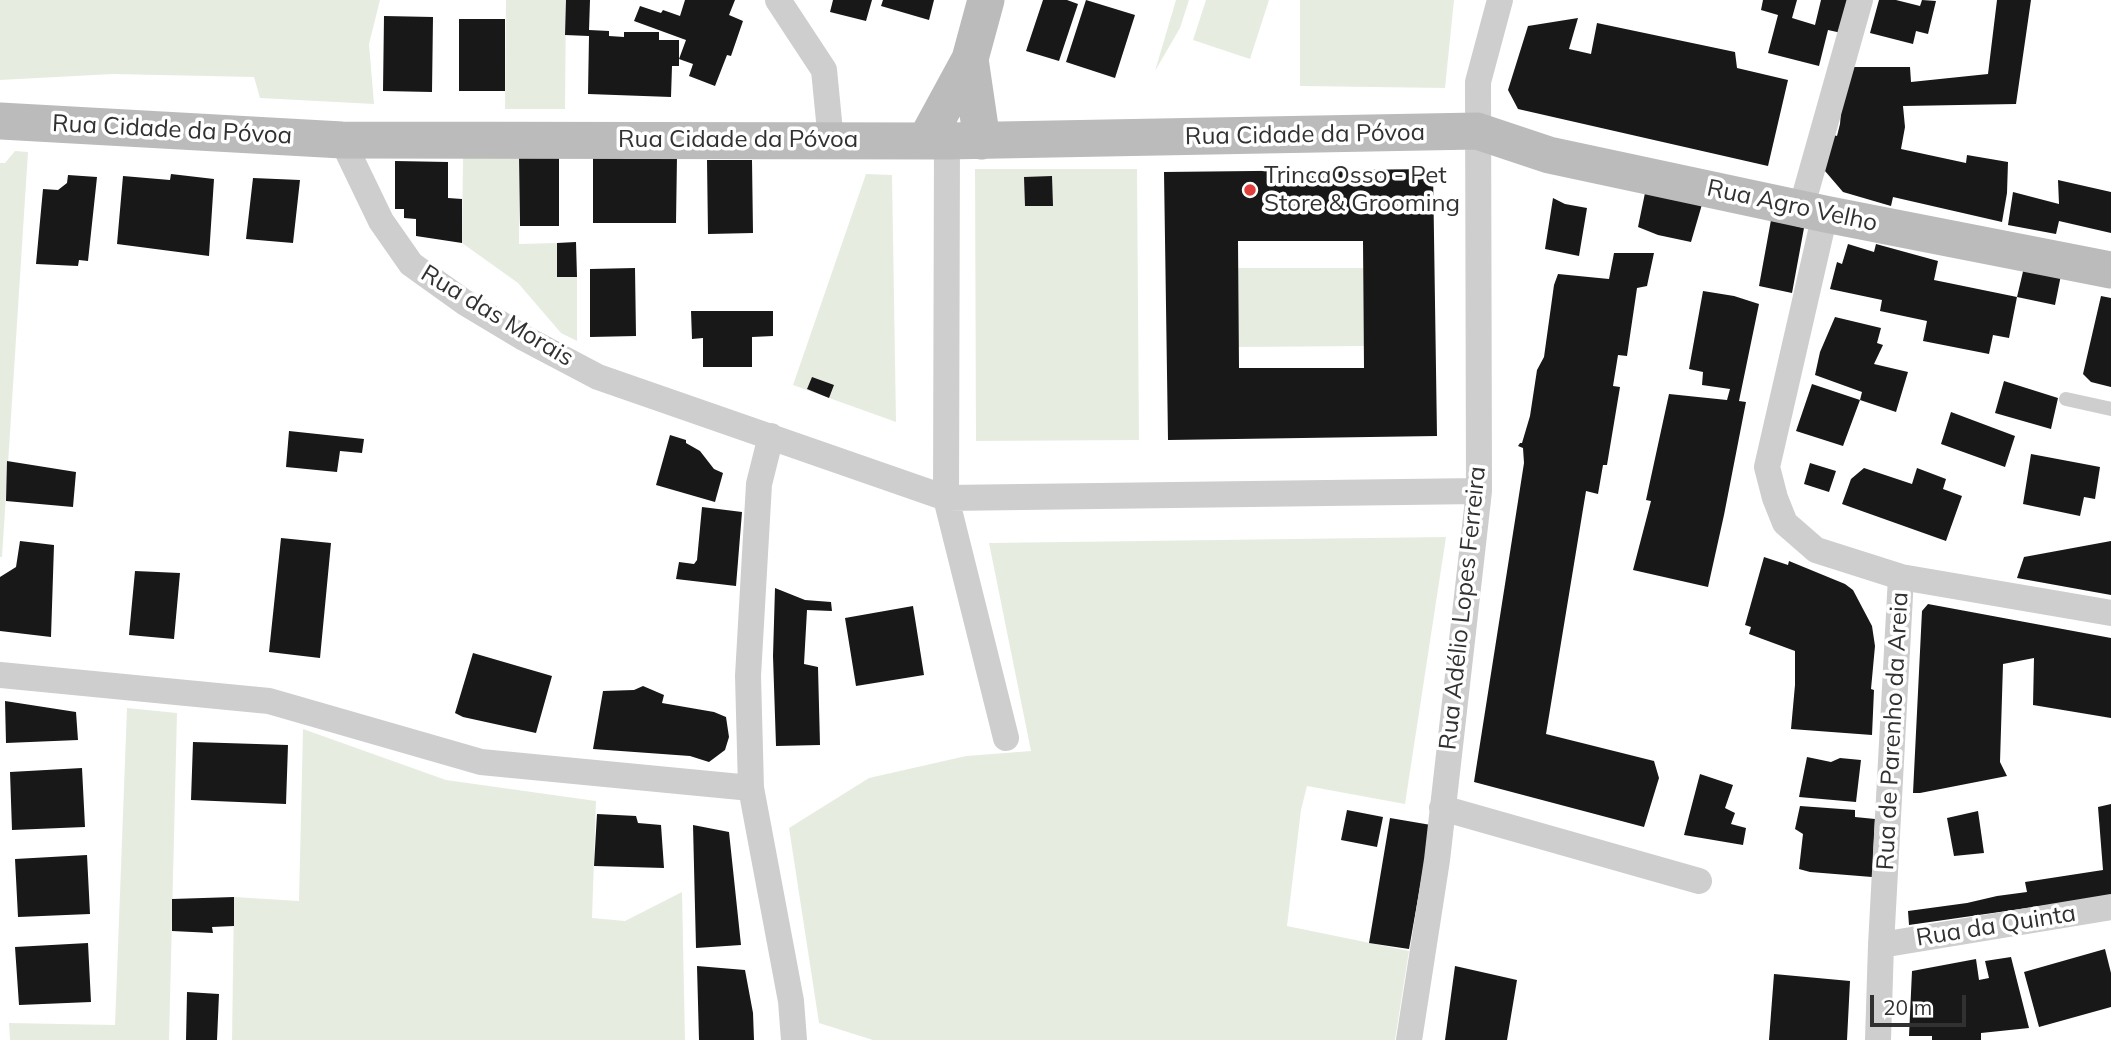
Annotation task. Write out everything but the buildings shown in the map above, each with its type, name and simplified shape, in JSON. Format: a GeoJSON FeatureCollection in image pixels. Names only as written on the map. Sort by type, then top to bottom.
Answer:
{"type":"FeatureCollection","features":[{"type":"Feature","properties":{"kind":"street"},"geometry":{"type":"LineString","coordinates":[[778,0],[824,70],[831,141]]}},
{"type":"Feature","properties":{"kind":"street"},"geometry":{"type":"LineString","coordinates":[[986,0],[952,141],[946,498],[1006,738]]}},
{"type":"Feature","properties":{"kind":"street","name":"Rua Adélio Lopes Ferreira"},"geometry":{"type":"LineString","coordinates":[[1409,1040],[1435,874],[1479,491],[1478,82],[1500,0]]}},
{"type":"Feature","properties":{"kind":"street","name":"Rua de Parenho da Areia"},"geometry":{"type":"LineString","coordinates":[[1860,0],[1813,211],[1767,467],[1785,523],[1816,550],[1901,577],[1878,1040]]}},
{"type":"Feature","properties":{"kind":"street"},"geometry":{"type":"LineString","coordinates":[[952,141],[970,59]]}},
{"type":"Feature","properties":{"kind":"street","name":"Rua Cidade da Póvoa"},"geometry":{"type":"LineString","coordinates":[[0,121],[342,139],[952,141],[1477,131]]}},
{"type":"Feature","properties":{"kind":"street","name":"Rua Agro Velho"},"geometry":{"type":"LineString","coordinates":[[1477,131],[1549,155],[2111,270]]}},
{"type":"Feature","properties":{"kind":"street","name":"Rua das Morais"},"geometry":{"type":"LineString","coordinates":[[342,139],[381,221],[411,264],[464,302],[524,338],[598,377],[946,498]]}},
{"type":"Feature","properties":{"kind":"street"},"geometry":{"type":"LineString","coordinates":[[771,436],[758,498],[748,676],[751,788],[791,1001],[794,1040]]}},
{"type":"Feature","properties":{"kind":"street"},"geometry":{"type":"LineString","coordinates":[[946,498],[1479,491]]}},
{"type":"Feature","properties":{"kind":"street"},"geometry":{"type":"LineString","coordinates":[[1901,577],[2111,613]]}},
{"type":"Feature","properties":{"kind":"street"},"geometry":{"type":"LineString","coordinates":[[0,675],[269,701],[481,762],[751,788]]}},
{"type":"Feature","properties":{"kind":"street"},"geometry":{"type":"LineString","coordinates":[[1442,808],[1699,881]]}},
{"type":"Feature","properties":{"kind":"street","name":"Rua da Quinta"},"geometry":{"type":"LineString","coordinates":[[1881,945],[2111,907]]}},
{"type":"Feature","properties":{"kind":"lane"},"geometry":{"type":"LineString","coordinates":[[2066,399],[2111,409]]}},
{"type":"Feature","properties":{"kind":"shaded area"},"geometry":{"type":"Polygon","coordinates":[[[0,0],[380,0],[369,44],[374,104],[260,98],[254,77],[113,74],[0,80],[0,0]]]}},
{"type":"Feature","properties":{"kind":"shaded area"},"geometry":{"type":"Polygon","coordinates":[[[506,0],[566,0],[565,109],[505,109],[506,0]]]}},
{"type":"Feature","properties":{"kind":"shaded area"},"geometry":{"type":"Polygon","coordinates":[[[1176,0],[1189,0],[1180,28],[1155,71],[1176,0]]]}},
{"type":"Feature","properties":{"kind":"shaded area"},"geometry":{"type":"Polygon","coordinates":[[[1206,0],[1269,0],[1250,59],[1193,40],[1206,0]]]}},
{"type":"Feature","properties":{"kind":"shaded area"},"geometry":{"type":"Polygon","coordinates":[[[1300,0],[1454,0],[1445,88],[1300,86],[1300,0]]]}},
{"type":"Feature","properties":{"kind":"shaded area"},"geometry":{"type":"Polygon","coordinates":[[[15,151],[28,152],[0,557],[0,163],[5,163],[15,151]]]}},
{"type":"Feature","properties":{"kind":"shaded area"},"geometry":{"type":"Polygon","coordinates":[[[463,156],[519,156],[519,244],[557,243],[557,277],[577,277],[577,341],[561,333],[518,283],[462,243],[463,156]]]}},
{"type":"Feature","properties":{"kind":"shaded area"},"geometry":{"type":"Polygon","coordinates":[[[975,169],[1137,169],[1139,440],[976,441],[975,169]]]}},
{"type":"Feature","properties":{"kind":"shaded area"},"geometry":{"type":"Polygon","coordinates":[[[866,174],[892,175],[896,422],[793,385],[866,174]]]}},
{"type":"Feature","properties":{"kind":"shaded area"},"geometry":{"type":"Polygon","coordinates":[[[1238,268],[1363,268],[1364,346],[1238,347],[1238,268]]]}},
{"type":"Feature","properties":{"kind":"shaded area"},"geometry":{"type":"Polygon","coordinates":[[[1446,537],[1405,804],[1307,786],[1301,810],[1287,926],[1409,951],[1395,1040],[873,1040],[819,1023],[789,828],[869,778],[966,756],[1031,751],[989,543],[1446,537]]]}},
{"type":"Feature","properties":{"kind":"shaded area"},"geometry":{"type":"Polygon","coordinates":[[[127,708],[177,713],[169,1040],[10,1040],[9,1023],[115,1025],[127,708]]]}},
{"type":"Feature","properties":{"kind":"shaded area"},"geometry":{"type":"Polygon","coordinates":[[[303,729],[446,780],[596,801],[592,918],[625,921],[682,892],[685,1040],[232,1040],[234,897],[299,901],[303,729]]]}},
{"type":"Feature","properties":{"kind":"place","name":"TrincaOsso - Pet Store & Grooming"},"geometry":{"type":"Point","coordinates":[1250,190]}}]}
